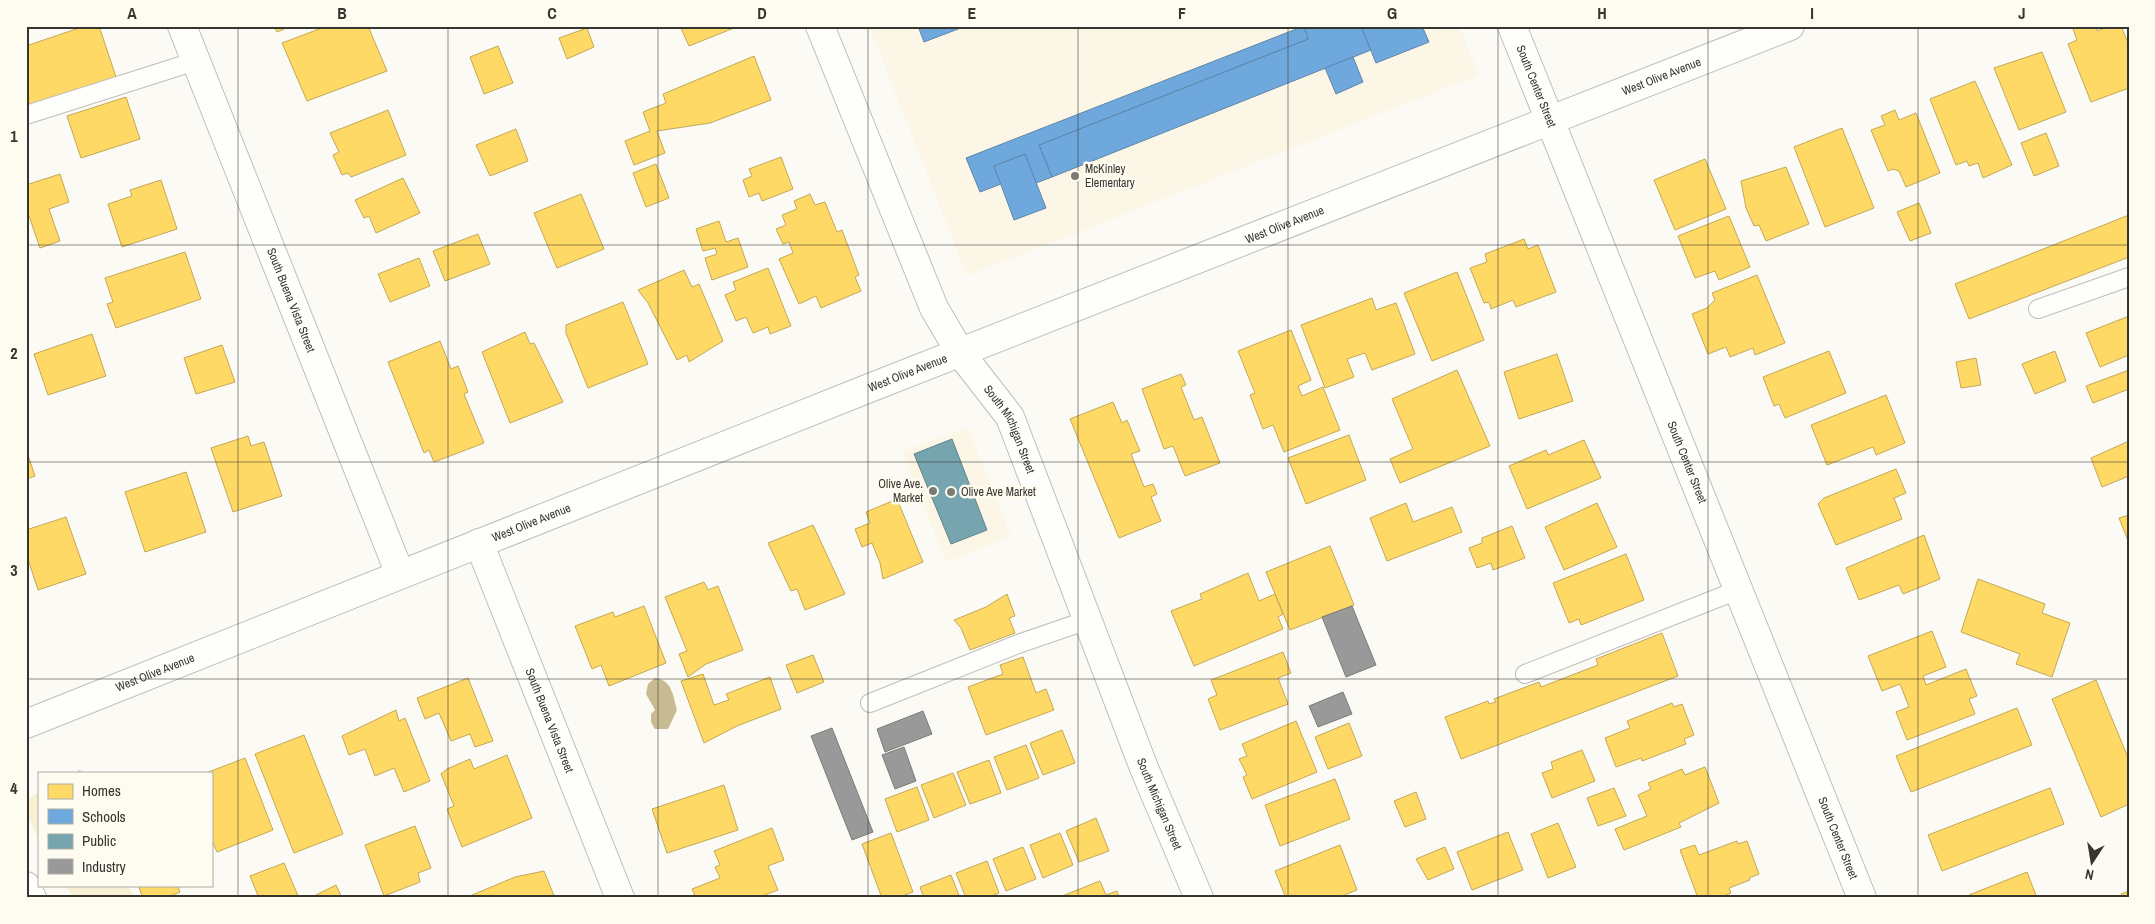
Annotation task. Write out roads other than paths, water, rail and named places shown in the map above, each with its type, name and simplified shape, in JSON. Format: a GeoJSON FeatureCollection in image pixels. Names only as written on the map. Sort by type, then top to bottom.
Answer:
{"type":"FeatureCollection","features":[{"type":"Feature","properties":{"kind":"street","name":"South Buena Vista Street"},"geometry":{"type":"LineString","coordinates":[[182,26],[400,574]]}},
{"type":"Feature","properties":{"kind":"street","name":"South Michigan Street"},"geometry":{"type":"LineString","coordinates":[[820,26],[934,308],[961,354],[1010,417],[1147,776],[1199,898]]}},
{"type":"Feature","properties":{"kind":"street","name":"South Center Street"},"geometry":{"type":"LineString","coordinates":[[1512,26],[1862,898]]}},
{"type":"Feature","properties":{"kind":"street","name":"West Olive Avenue"},"geometry":{"type":"LineString","coordinates":[[26,724],[400,574],[1790,26]]}},
{"type":"Feature","properties":{"kind":"street","name":"South Buena Vista Street"},"geometry":{"type":"LineString","coordinates":[[479,543],[620,898]]}},
{"type":"Feature","properties":{"kind":"street"},"geometry":{"type":"LineString","coordinates":[[26,886],[32,898]]}},
{"type":"Feature","properties":{"kind":"lane"},"geometry":{"type":"LineString","coordinates":[[26,115],[196,61]]}},
{"type":"Feature","properties":{"kind":"lane"},"geometry":{"type":"LineString","coordinates":[[2038,309],[2129,277]]}},
{"type":"Feature","properties":{"kind":"lane"},"geometry":{"type":"LineString","coordinates":[[1525,674],[1738,590]]}},
{"type":"Feature","properties":{"kind":"lane"},"geometry":{"type":"LineString","coordinates":[[870,703],[1018,644],[1088,620]]}},
{"type":"Feature","properties":{"kind":"place","name":"McKinley Elementary"},"geometry":{"type":"Point","coordinates":[1075,176]}},
{"type":"Feature","properties":{"kind":"place","name":"Olive Ave. Market"},"geometry":{"type":"Point","coordinates":[933,491]}},
{"type":"Feature","properties":{"kind":"place","name":"Olive Ave Market"},"geometry":{"type":"Point","coordinates":[951,492]}}]}
